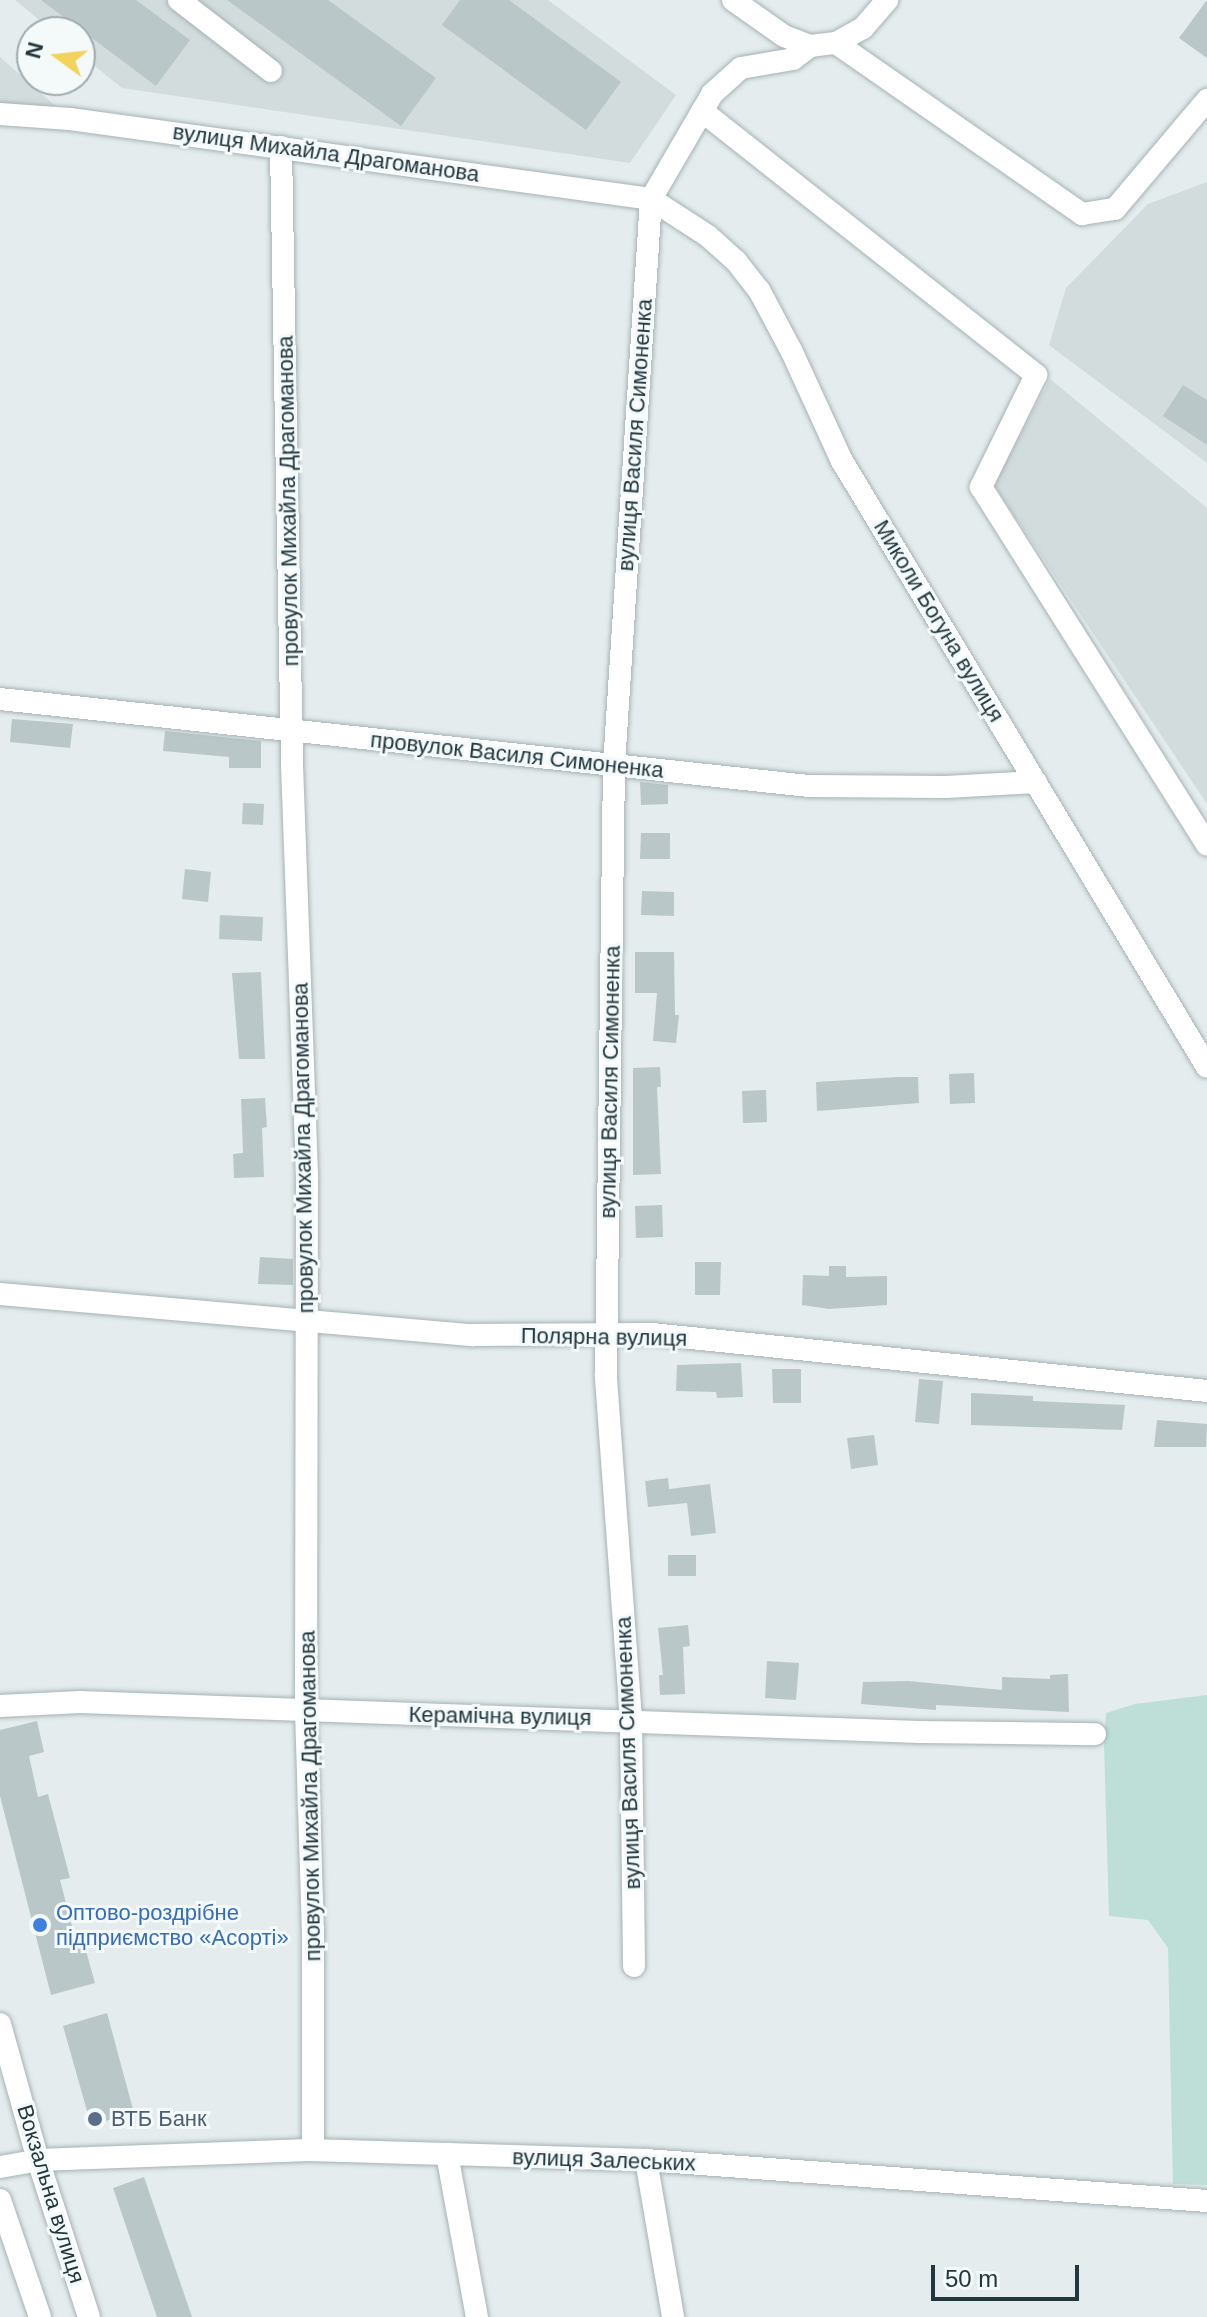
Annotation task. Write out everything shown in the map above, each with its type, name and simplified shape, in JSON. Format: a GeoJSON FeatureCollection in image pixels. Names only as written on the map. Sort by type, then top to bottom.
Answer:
{"type":"FeatureCollection","features":[{"type":"Feature","properties":{"kind":"street"},"geometry":{"type":"LineString","coordinates":[[179,0],[271,71]]}},
{"type":"Feature","properties":{"kind":"street"},"geometry":{"type":"LineString","coordinates":[[733,0],[784,36],[810,46],[836,43],[863,28],[887,0]]}},
{"type":"Feature","properties":{"kind":"street"},"geometry":{"type":"LineString","coordinates":[[836,43],[1082,214],[1115,209],[1207,100]]}},
{"type":"Feature","properties":{"kind":"street"},"geometry":{"type":"LineString","coordinates":[[651,199],[712,94],[741,68],[793,59],[810,46]]}},
{"type":"Feature","properties":{"kind":"street"},"geometry":{"type":"LineString","coordinates":[[702,111],[1036,375],[981,487],[1207,845]]}},
{"type":"Feature","properties":{"kind":"street","name":"вулиця Михайла Драгоманова"},"geometry":{"type":"LineString","coordinates":[[0,114],[70,119],[651,199]]}},
{"type":"Feature","properties":{"kind":"street","name":"провулок Михайла Драгоманова"},"geometry":{"type":"LineString","coordinates":[[281,147],[292,729],[307,1179],[306,1711],[313,1929],[313,2150]]}},
{"type":"Feature","properties":{"kind":"street","name":"вулиця Василя Симоненка"},"geometry":{"type":"LineString","coordinates":[[634,1966],[631,1719],[611,1463],[607,1334],[614,765],[651,199]]}},
{"type":"Feature","properties":{"kind":"street","name":"Миколи Богуна вулиця"},"geometry":{"type":"LineString","coordinates":[[651,199],[708,236],[736,261],[759,290],[842,461],[1207,1067]]}},
{"type":"Feature","properties":{"kind":"street","name":"провулок Василя Симоненка"},"geometry":{"type":"LineString","coordinates":[[0,699],[809,786],[946,787],[1036,782]]}},
{"type":"Feature","properties":{"kind":"street","name":"Полярна вулиця"},"geometry":{"type":"LineString","coordinates":[[0,1294],[473,1335],[607,1334],[716,1339],[1207,1391]]}},
{"type":"Feature","properties":{"kind":"street","name":"Керамічна вулиця"},"geometry":{"type":"LineString","coordinates":[[0,1706],[80,1702],[631,1719],[919,1732],[1095,1734]]}},
{"type":"Feature","properties":{"kind":"street","name":"Вокзальна вулиця"},"geometry":{"type":"LineString","coordinates":[[0,2024],[38,2160],[89,2317]]}},
{"type":"Feature","properties":{"kind":"street","name":"вулиця Залеських"},"geometry":{"type":"LineString","coordinates":[[0,2167],[38,2160],[313,2150],[646,2160],[1207,2201]]}},
{"type":"Feature","properties":{"kind":"street"},"geometry":{"type":"LineString","coordinates":[[447,2154],[477,2317]]}},
{"type":"Feature","properties":{"kind":"street"},"geometry":{"type":"LineString","coordinates":[[646,2160],[673,2317]]}},
{"type":"Feature","properties":{"kind":"street"},"geometry":{"type":"LineString","coordinates":[[0,2200],[40,2317]]}},
{"type":"Feature","properties":{"kind":"shaded area"},"geometry":{"type":"Polygon","coordinates":[[[15,0],[548,0],[676,95],[630,163],[122,88],[96,67],[96,16],[34,16],[15,0]]]}},
{"type":"Feature","properties":{"kind":"shaded area"},"geometry":{"type":"Polygon","coordinates":[[[0,57],[16,71],[16,96],[44,96],[70,119],[0,113],[0,57]]]}},
{"type":"Feature","properties":{"kind":"shaded area"},"geometry":{"type":"Polygon","coordinates":[[[1207,182],[1207,463],[1049,345],[1066,288],[1148,204],[1207,182]]]}},
{"type":"Feature","properties":{"kind":"shaded area"},"geometry":{"type":"Polygon","coordinates":[[[1050,379],[1207,508],[1207,804],[994,485],[1050,379]]]}},
{"type":"Feature","properties":{"kind":"green space"},"geometry":{"type":"Polygon","coordinates":[[[1207,1695],[1207,2185],[1173,2184],[1168,1948],[1148,1920],[1109,1916],[1104,1744],[1106,1713],[1135,1704],[1207,1695]]]}},
{"type":"Feature","properties":{"kind":"building"},"geometry":{"type":"Polygon","coordinates":[[[41,0],[136,0],[190,40],[156,86],[96,41],[96,16],[62,16],[41,0]]]}},
{"type":"Feature","properties":{"kind":"building"},"geometry":{"type":"Polygon","coordinates":[[[227,0],[328,0],[436,78],[401,126],[227,0]]]}},
{"type":"Feature","properties":{"kind":"building"},"geometry":{"type":"Polygon","coordinates":[[[460,0],[509,0],[621,82],[586,130],[442,25],[460,0]]]}},
{"type":"Feature","properties":{"kind":"building"},"geometry":{"type":"Polygon","coordinates":[[[1207,0],[1207,58],[1179,38],[1207,0]]]}},
{"type":"Feature","properties":{"kind":"building"},"geometry":{"type":"Polygon","coordinates":[[[1183,385],[1207,400],[1207,445],[1163,416],[1183,385]]]}},
{"type":"Feature","properties":{"kind":"building"},"geometry":{"type":"Polygon","coordinates":[[[12,719],[73,724],[70,748],[10,742],[12,719]]]}},
{"type":"Feature","properties":{"kind":"building"},"geometry":{"type":"Polygon","coordinates":[[[165,731],[261,741],[261,768],[229,768],[229,757],[163,751],[165,731]]]}},
{"type":"Feature","properties":{"kind":"building"},"geometry":{"type":"Polygon","coordinates":[[[640,782],[668,785],[668,804],[641,805],[640,782]]]}},
{"type":"Feature","properties":{"kind":"building"},"geometry":{"type":"Polygon","coordinates":[[[243,803],[264,804],[263,825],[242,824],[243,803]]]}},
{"type":"Feature","properties":{"kind":"building"},"geometry":{"type":"Polygon","coordinates":[[[641,833],[670,833],[670,859],[640,859],[641,833]]]}},
{"type":"Feature","properties":{"kind":"building"},"geometry":{"type":"Polygon","coordinates":[[[185,869],[211,872],[208,902],[182,899],[185,869]]]}},
{"type":"Feature","properties":{"kind":"building"},"geometry":{"type":"Polygon","coordinates":[[[642,891],[674,892],[674,916],[641,915],[642,891]]]}},
{"type":"Feature","properties":{"kind":"building"},"geometry":{"type":"Polygon","coordinates":[[[220,915],[263,917],[262,941],[219,939],[220,915]]]}},
{"type":"Feature","properties":{"kind":"building"},"geometry":{"type":"Polygon","coordinates":[[[635,952],[674,952],[675,1015],[679,1015],[676,1043],[653,1041],[657,993],[635,993],[635,952]]]}},
{"type":"Feature","properties":{"kind":"building"},"geometry":{"type":"Polygon","coordinates":[[[261,972],[265,1059],[239,1059],[232,973],[261,972]]]}},
{"type":"Feature","properties":{"kind":"building"},"geometry":{"type":"Polygon","coordinates":[[[660,1067],[661,1087],[657,1087],[661,1174],[633,1175],[633,1068],[660,1067]]]}},
{"type":"Feature","properties":{"kind":"building"},"geometry":{"type":"Polygon","coordinates":[[[974,1073],[975,1103],[950,1104],[949,1074],[974,1073]]]}},
{"type":"Feature","properties":{"kind":"building"},"geometry":{"type":"Polygon","coordinates":[[[918,1077],[919,1103],[817,1111],[816,1082],[918,1077]]]}},
{"type":"Feature","properties":{"kind":"building"},"geometry":{"type":"Polygon","coordinates":[[[766,1090],[767,1122],[743,1123],[742,1091],[766,1090]]]}},
{"type":"Feature","properties":{"kind":"building"},"geometry":{"type":"Polygon","coordinates":[[[265,1098],[267,1127],[262,1128],[264,1177],[234,1178],[233,1154],[243,1153],[241,1099],[265,1098]]]}},
{"type":"Feature","properties":{"kind":"building"},"geometry":{"type":"Polygon","coordinates":[[[662,1205],[663,1237],[636,1238],[635,1206],[662,1205]]]}},
{"type":"Feature","properties":{"kind":"building"},"geometry":{"type":"Polygon","coordinates":[[[260,1257],[293,1259],[293,1285],[258,1284],[260,1257]]]}},
{"type":"Feature","properties":{"kind":"building"},"geometry":{"type":"Polygon","coordinates":[[[695,1262],[721,1262],[720,1295],[695,1295],[695,1262]]]}},
{"type":"Feature","properties":{"kind":"building"},"geometry":{"type":"Polygon","coordinates":[[[829,1266],[846,1266],[846,1277],[887,1276],[887,1305],[829,1309],[802,1305],[803,1275],[829,1276],[829,1266]]]}},
{"type":"Feature","properties":{"kind":"building"},"geometry":{"type":"Polygon","coordinates":[[[741,1363],[743,1397],[717,1398],[716,1392],[676,1391],[677,1365],[741,1363]]]}},
{"type":"Feature","properties":{"kind":"building"},"geometry":{"type":"Polygon","coordinates":[[[772,1369],[801,1369],[801,1403],[773,1403],[772,1369]]]}},
{"type":"Feature","properties":{"kind":"building"},"geometry":{"type":"Polygon","coordinates":[[[919,1379],[943,1381],[939,1424],[915,1422],[919,1379]]]}},
{"type":"Feature","properties":{"kind":"building"},"geometry":{"type":"Polygon","coordinates":[[[971,1393],[1033,1396],[1033,1401],[1125,1405],[1122,1430],[971,1425],[971,1393]]]}},
{"type":"Feature","properties":{"kind":"building"},"geometry":{"type":"Polygon","coordinates":[[[1157,1420],[1207,1424],[1206,1447],[1154,1447],[1157,1420]]]}},
{"type":"Feature","properties":{"kind":"building"},"geometry":{"type":"Polygon","coordinates":[[[874,1435],[878,1465],[851,1469],[847,1438],[874,1435]]]}},
{"type":"Feature","properties":{"kind":"building"},"geometry":{"type":"Polygon","coordinates":[[[668,1478],[669,1489],[710,1484],[716,1533],[691,1536],[687,1503],[648,1507],[645,1481],[668,1478]]]}},
{"type":"Feature","properties":{"kind":"building"},"geometry":{"type":"Polygon","coordinates":[[[668,1555],[696,1555],[696,1576],[668,1576],[668,1555]]]}},
{"type":"Feature","properties":{"kind":"building"},"geometry":{"type":"Polygon","coordinates":[[[688,1625],[690,1646],[683,1647],[685,1694],[660,1695],[659,1675],[663,1675],[658,1628],[688,1625]]]}},
{"type":"Feature","properties":{"kind":"building"},"geometry":{"type":"Polygon","coordinates":[[[767,1661],[799,1663],[796,1700],[765,1698],[767,1661]]]}},
{"type":"Feature","properties":{"kind":"building"},"geometry":{"type":"Polygon","coordinates":[[[1068,1674],[1069,1712],[936,1705],[936,1710],[861,1704],[863,1682],[908,1681],[1002,1690],[1002,1677],[1050,1679],[1050,1675],[1068,1674]]]}},
{"type":"Feature","properties":{"kind":"building"},"geometry":{"type":"Polygon","coordinates":[[[37,1721],[44,1752],[29,1756],[38,1797],[48,1794],[70,1878],[60,1880],[78,1949],[85,1947],[95,1983],[51,1995],[0,1796],[0,1730],[37,1721]]]}},
{"type":"Feature","properties":{"kind":"building"},"geometry":{"type":"Polygon","coordinates":[[[107,2013],[134,2113],[91,2125],[63,2026],[107,2013]]]}},
{"type":"Feature","properties":{"kind":"building"},"geometry":{"type":"Polygon","coordinates":[[[144,2177],[192,2317],[157,2317],[113,2188],[144,2177]]]}},
{"type":"Feature","properties":{"kind":"place","name":"Оптово-роздрібне підприємство «Асортi»"},"geometry":{"type":"Point","coordinates":[40,1925]}},
{"type":"Feature","properties":{"kind":"place","name":"ВТБ Банк"},"geometry":{"type":"Point","coordinates":[95,2119]}}]}
